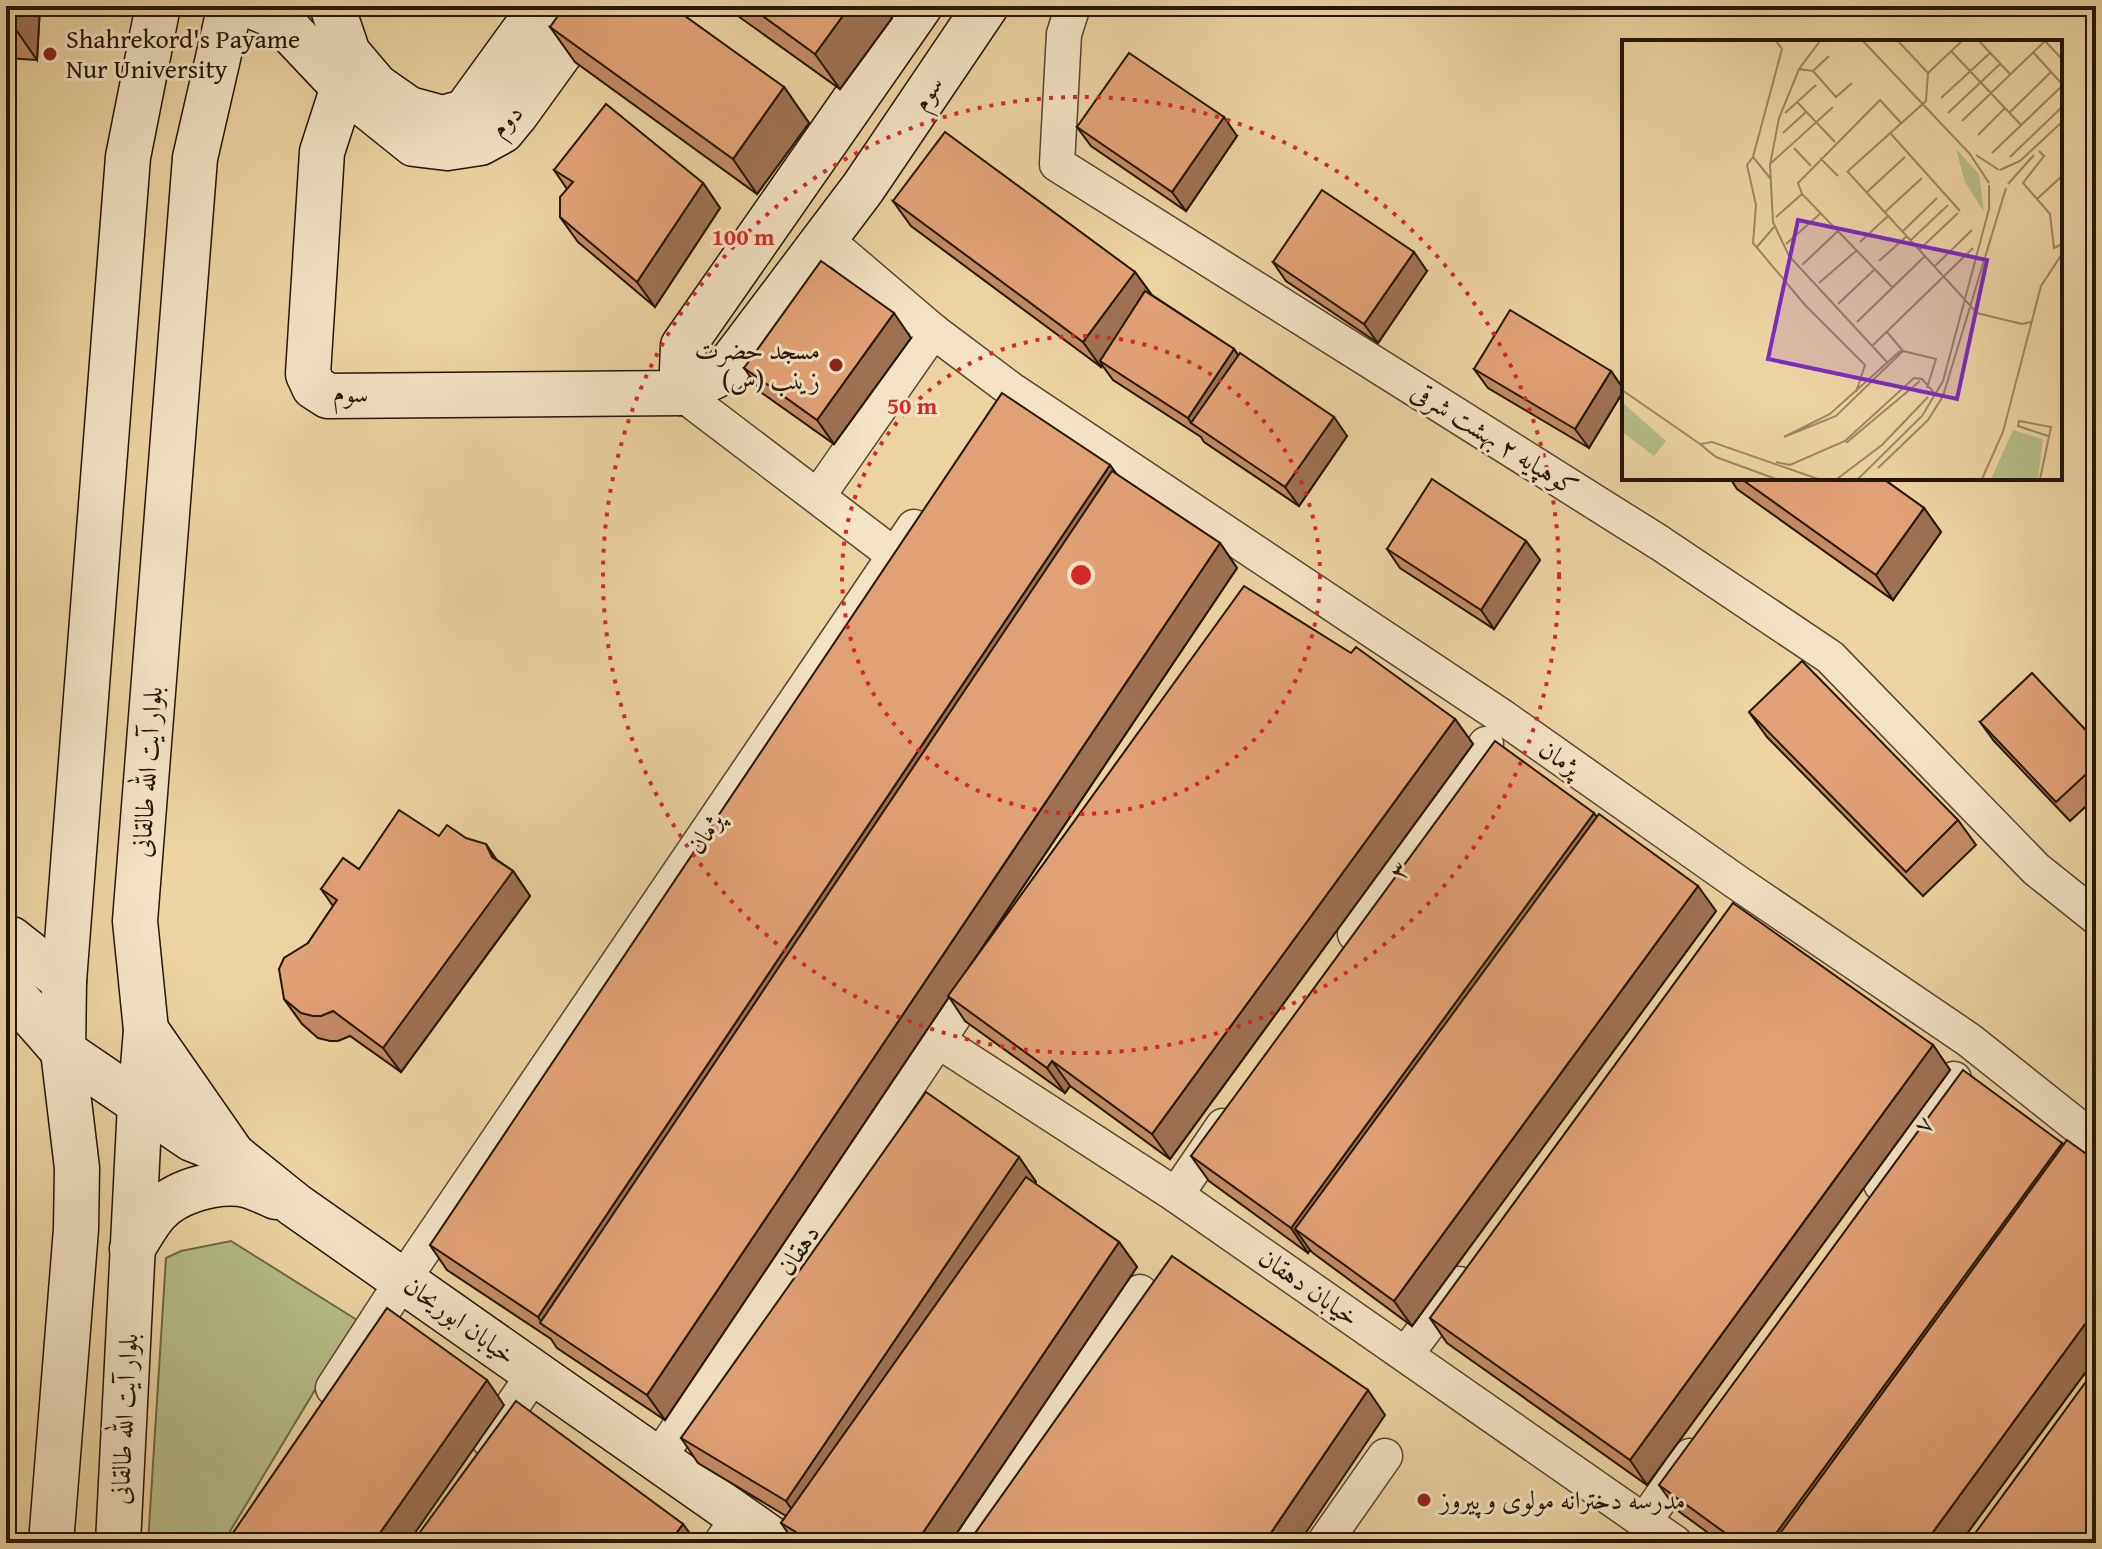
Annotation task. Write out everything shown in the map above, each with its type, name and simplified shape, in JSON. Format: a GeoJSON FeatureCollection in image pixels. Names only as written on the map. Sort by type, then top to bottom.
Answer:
{"type":"FeatureCollection","features":[{"type":"Feature","properties":{"kind":"main road"},"geometry":{"type":"LineString","coordinates":[[51,1543],[76,1214],[77,1168],[63,1051],[65,972],[128,157],[158,6]]}},
{"type":"Feature","properties":{"kind":"main road","name":"بلوار آیت الله طالقانی"},"geometry":{"type":"LineString","coordinates":[[118,1543],[144,1010],[135,921],[193,173],[230,6]]}},
{"type":"Feature","properties":{"kind":"main road","name":"دوم"},"geometry":{"type":"LineString","coordinates":[[251,6],[276,16],[346,70],[409,109],[473,127],[502,131],[594,6]]}},
{"type":"Feature","properties":{"kind":"main road"},"geometry":{"type":"LineString","coordinates":[[332,6],[346,70]]}},
{"type":"Feature","properties":{"kind":"main road","name":"دوم"},"geometry":{"type":"LineString","coordinates":[[473,127],[542,6]]}},
{"type":"Feature","properties":{"kind":"main road"},"geometry":{"type":"LineString","coordinates":[[681,393],[683,346],[920,6]]}},
{"type":"Feature","properties":{"kind":"main road","name":"سوم"},"geometry":{"type":"LineString","coordinates":[[346,70],[322,152],[308,374],[314,387],[328,396],[681,393],[725,371],[863,188],[986,6]]}},
{"type":"Feature","properties":{"kind":"main road"},"geometry":{"type":"LineString","coordinates":[[6,939],[11,939],[65,972]]}},
{"type":"Feature","properties":{"kind":"main road"},"geometry":{"type":"LineString","coordinates":[[65,972],[87,954],[119,956],[128,962],[144,1010],[233,1155]]}},
{"type":"Feature","properties":{"kind":"main road","name":"خیابان ابوریحان"},"geometry":{"type":"LineString","coordinates":[[6,986],[63,1051],[192,1139],[233,1155],[295,1205],[658,1459],[730,1530],[777,1543]]}},
{"type":"Feature","properties":{"kind":"main road"},"geometry":{"type":"LineString","coordinates":[[132,1249],[158,1210],[195,1190],[224,1183],[243,1184],[295,1205]]}},
{"type":"Feature","properties":{"kind":"street","name":"کوهپایه ۲ بهشت شرقی"},"geometry":{"type":"LineString","coordinates":[[1073,6],[1064,34],[1057,164],[1660,543],[1830,657],[2036,869],[2096,917]]}},
{"type":"Feature","properties":{"kind":"street","name":"پژمان"},"geometry":{"type":"LineString","coordinates":[[824,238],[933,331],[1004,403],[1504,718],[1735,881],[1969,1040],[2096,1141]]}},
{"type":"Feature","properties":{"kind":"street"},"geometry":{"type":"LineString","coordinates":[[818,496],[933,331]]}},
{"type":"Feature","properties":{"kind":"street"},"geometry":{"type":"LineString","coordinates":[[681,393],[894,555]]}},
{"type":"Feature","properties":{"kind":"street","name":"پژمان"},"geometry":{"type":"LineString","coordinates":[[318,1411],[403,1280],[930,504]]}},
{"type":"Feature","properties":{"kind":"street","name":"۳"},"geometry":{"type":"LineString","coordinates":[[1335,963],[1486,744]]}},
{"type":"Feature","properties":{"kind":"street","name":"دهقان"},"geometry":{"type":"LineString","coordinates":[[658,1459],[1000,948]]}},
{"type":"Feature","properties":{"kind":"street","name":"خیابان دهقان"},"geometry":{"type":"LineString","coordinates":[[937,1040],[1176,1195],[1675,1543]]}},
{"type":"Feature","properties":{"kind":"street","name":"۷"},"geometry":{"type":"LineString","coordinates":[[1863,1209],[1954,1079]]}},
{"type":"Feature","properties":{"kind":"street"},"geometry":{"type":"LineString","coordinates":[[1176,1195],[1238,1105]]}},
{"type":"Feature","properties":{"kind":"street"},"geometry":{"type":"LineString","coordinates":[[1406,1354],[1473,1265]]}},
{"type":"Feature","properties":{"kind":"street"},"geometry":{"type":"LineString","coordinates":[[963,1543],[1140,1292]]}},
{"type":"Feature","properties":{"kind":"street"},"geometry":{"type":"LineString","coordinates":[[472,1465],[534,1374]]}},
{"type":"Feature","properties":{"kind":"street"},"geometry":{"type":"LineString","coordinates":[[1644,1522],[1708,1431]]}},
{"type":"Feature","properties":{"kind":"street"},"geometry":{"type":"LineString","coordinates":[[1324,1543],[1385,1456]]}},
{"type":"Feature","properties":{"kind":"green space"},"geometry":{"type":"Polygon","coordinates":[[[231,1241],[357,1320],[223,1543],[148,1543],[166,1258],[181,1251],[231,1241]]]}},
{"type":"Feature","properties":{"kind":"building"},"geometry":{"type":"Polygon","coordinates":[[[6,6],[13,6],[12,24],[6,24],[6,6]]]}},
{"type":"Feature","properties":{"kind":"building"},"geometry":{"type":"Polygon","coordinates":[[[565,6],[671,6],[784,87],[733,159],[550,27],[565,6]]]}},
{"type":"Feature","properties":{"kind":"building"},"geometry":{"type":"Polygon","coordinates":[[[749,6],[850,6],[815,54],[749,6]]]}},
{"type":"Feature","properties":{"kind":"building"},"geometry":{"type":"Polygon","coordinates":[[[1129,53],[1224,117],[1172,192],[1077,127],[1129,53]]]}},
{"type":"Feature","properties":{"kind":"building"},"geometry":{"type":"Polygon","coordinates":[[[606,104],[703,183],[637,282],[560,217],[560,197],[573,182],[554,170],[606,104]]]}},
{"type":"Feature","properties":{"kind":"building"},"geometry":{"type":"Polygon","coordinates":[[[945,132],[1135,272],[1083,342],[893,201],[945,132]]]}},
{"type":"Feature","properties":{"kind":"building"},"geometry":{"type":"Polygon","coordinates":[[[1322,190],[1414,252],[1364,324],[1273,262],[1322,190]]]}},
{"type":"Feature","properties":{"kind":"building","name":"مسجد حضرت زینب (س)"},"geometry":{"type":"Polygon","coordinates":[[[821,261],[894,313],[817,420],[744,368],[821,261]]]}},
{"type":"Feature","properties":{"kind":"building"},"geometry":{"type":"Polygon","coordinates":[[[1145,291],[1234,349],[1188,418],[1100,361],[1145,291]]]}},
{"type":"Feature","properties":{"kind":"building"},"geometry":{"type":"Polygon","coordinates":[[[1510,310],[1611,371],[1575,429],[1474,369],[1510,310]]]}},
{"type":"Feature","properties":{"kind":"building"},"geometry":{"type":"Polygon","coordinates":[[[1240,353],[1334,417],[1285,487],[1191,423],[1240,353]]]}},
{"type":"Feature","properties":{"kind":"building"},"geometry":{"type":"Polygon","coordinates":[[[1002,393],[1110,465],[538,1317],[430,1245],[1002,393]]]}},
{"type":"Feature","properties":{"kind":"building"},"geometry":{"type":"Polygon","coordinates":[[[1112,471],[1220,543],[647,1395],[540,1323],[1112,471]]]}},
{"type":"Feature","properties":{"kind":"building"},"geometry":{"type":"Polygon","coordinates":[[[1432,479],[1526,541],[1481,610],[1387,549],[1432,479]]]}},
{"type":"Feature","properties":{"kind":"building"},"geometry":{"type":"Polygon","coordinates":[[[1743,480],[1885,480],[1924,508],[1876,575],[1743,480]]]}},
{"type":"Feature","properties":{"kind":"building"},"geometry":{"type":"Polygon","coordinates":[[[1244,586],[1351,653],[1356,647],[1455,719],[1152,1134],[1052,1061],[1047,1068],[948,996],[1244,586]]]}},
{"type":"Feature","properties":{"kind":"building"},"geometry":{"type":"Polygon","coordinates":[[[1802,661],[1958,820],[1906,872],[1749,712],[1802,661]]]}},
{"type":"Feature","properties":{"kind":"building"},"geometry":{"type":"Polygon","coordinates":[[[2032,673],[2096,741],[2096,765],[2056,802],[1980,722],[2032,673]]]}},
{"type":"Feature","properties":{"kind":"building"},"geometry":{"type":"Polygon","coordinates":[[[1495,741],[1594,813],[1291,1228],[1191,1156],[1495,741]]]}},
{"type":"Feature","properties":{"kind":"building"},"geometry":{"type":"Polygon","coordinates":[[[399,810],[439,836],[447,825],[466,838],[486,844],[492,857],[513,871],[383,1048],[333,1011],[321,1016],[301,1013],[284,999],[279,969],[284,958],[308,943],[337,900],[321,889],[343,858],[359,869],[399,810]]]}},
{"type":"Feature","properties":{"kind":"building"},"geometry":{"type":"Polygon","coordinates":[[[1599,814],[1698,886],[1394,1301],[1295,1229],[1599,814]]]}},
{"type":"Feature","properties":{"kind":"building"},"geometry":{"type":"Polygon","coordinates":[[[1733,903],[1933,1045],[1630,1460],[1430,1318],[1733,903]]]}},
{"type":"Feature","properties":{"kind":"building"},"geometry":{"type":"Polygon","coordinates":[[[1963,1070],[2062,1143],[1769,1543],[1739,1543],[1659,1485],[1963,1070]]]}},
{"type":"Feature","properties":{"kind":"building"},"geometry":{"type":"Polygon","coordinates":[[[926,1092],[1019,1157],[786,1501],[681,1438],[926,1092]]]}},
{"type":"Feature","properties":{"kind":"building"},"geometry":{"type":"Polygon","coordinates":[[[2067,1140],[2096,1161],[2096,1309],[1925,1543],[1773,1543],[2067,1140]]]}},
{"type":"Feature","properties":{"kind":"building"},"geometry":{"type":"Polygon","coordinates":[[[1026,1177],[1119,1242],[916,1543],[814,1543],[781,1523],[1026,1177]]]}},
{"type":"Feature","properties":{"kind":"building"},"geometry":{"type":"Polygon","coordinates":[[[1172,1256],[1368,1390],[1264,1543],[968,1543],[1172,1256]]]}},
{"type":"Feature","properties":{"kind":"building"},"geometry":{"type":"Polygon","coordinates":[[[387,1308],[487,1380],[373,1543],[226,1543],[387,1308]]]}},
{"type":"Feature","properties":{"kind":"building"},"geometry":{"type":"Polygon","coordinates":[[[2096,1368],[2096,1543],[1968,1543],[2096,1368]]]}},
{"type":"Feature","properties":{"kind":"building"},"geometry":{"type":"Polygon","coordinates":[[[516,1401],[683,1524],[669,1543],[412,1543],[516,1401]]]}},
{"type":"Feature","properties":{"kind":"place","name":"Shahrekord's Payame Nur University"},"geometry":{"type":"Point","coordinates":[50,54]}},
{"type":"Feature","properties":{"kind":"place","name":"مسجد حضرت زینب (س)"},"geometry":{"type":"Point","coordinates":[836,365]}},
{"type":"Feature","properties":{"kind":"place","name":"مدرسه دخترانه مولوی و پیروز"},"geometry":{"type":"Point","coordinates":[1424,1500]}}]}
